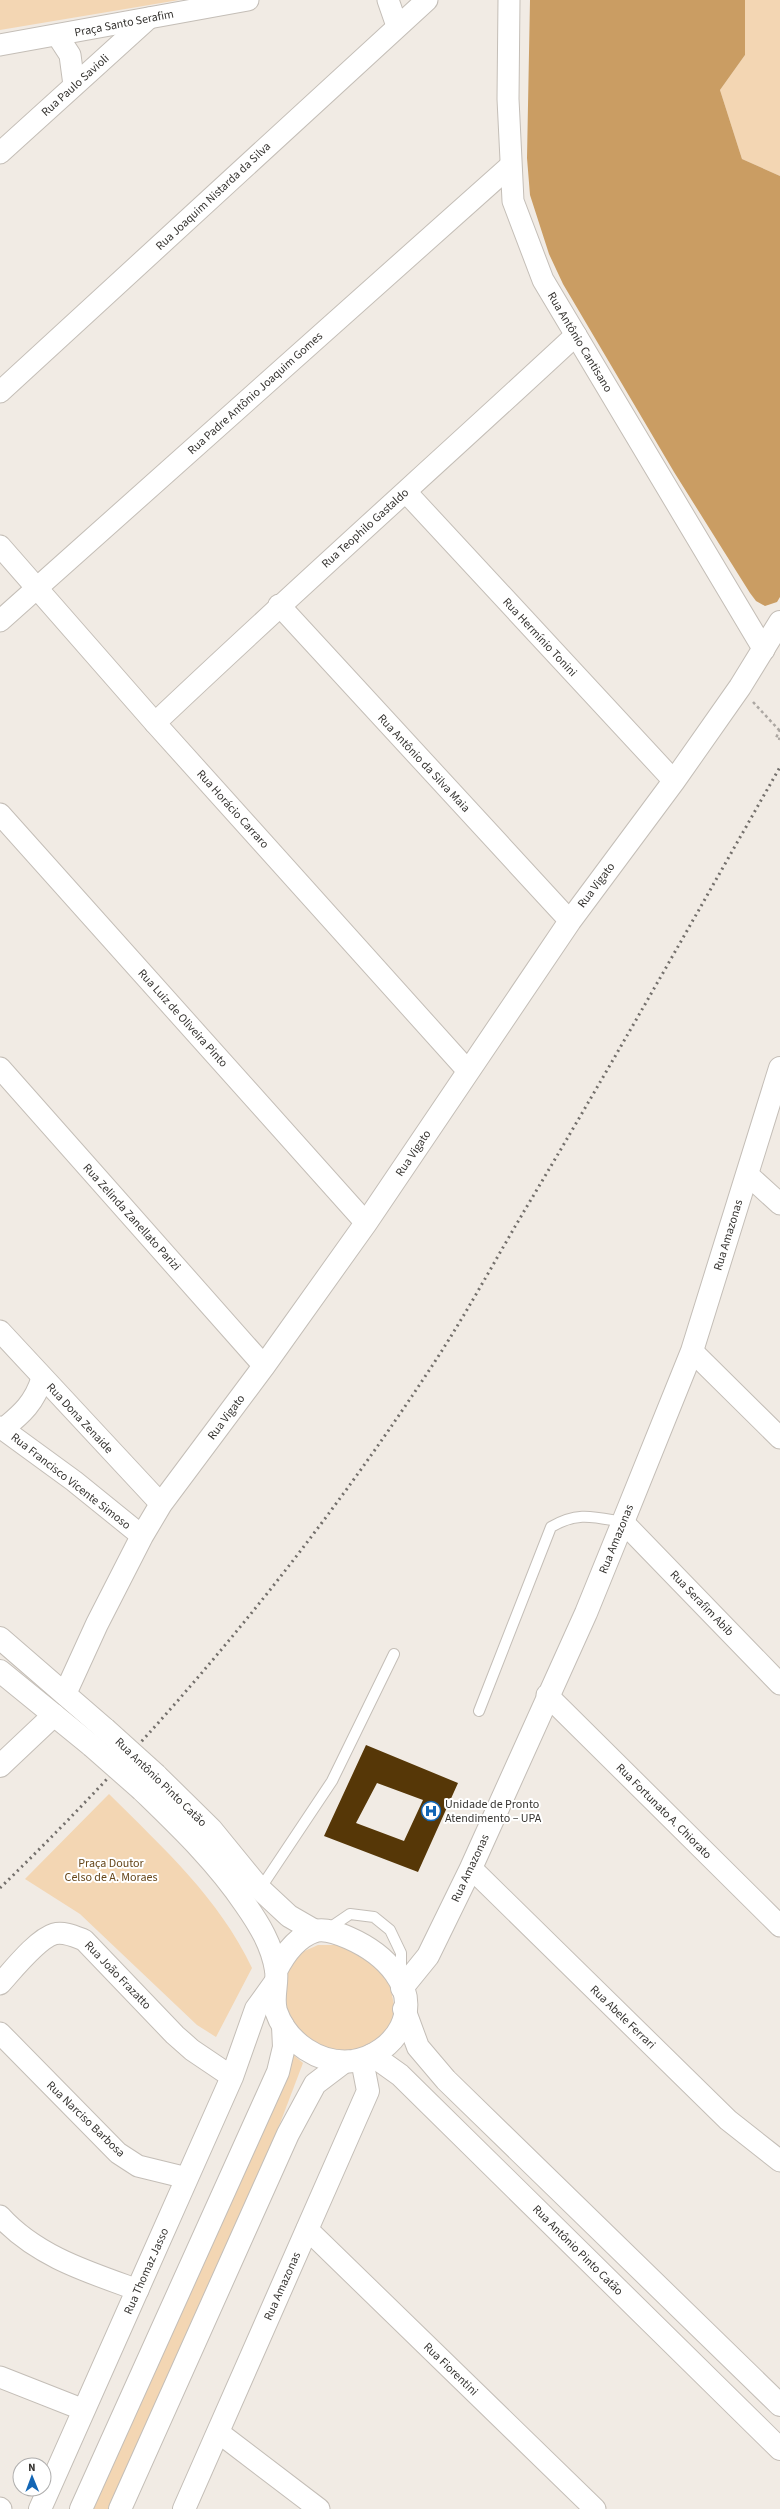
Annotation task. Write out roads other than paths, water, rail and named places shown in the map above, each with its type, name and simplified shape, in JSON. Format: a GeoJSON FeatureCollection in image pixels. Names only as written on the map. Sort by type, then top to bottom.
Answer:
{"type":"FeatureCollection","features":[{"type":"Feature","properties":{"kind":"street","name":"Praça Santo Serafim"},"geometry":{"type":"LineString","coordinates":[[0,45],[248,0]]}},
{"type":"Feature","properties":{"kind":"street"},"geometry":{"type":"LineString","coordinates":[[388,0],[397,26]]}},
{"type":"Feature","properties":{"kind":"street","name":"Rua Joaquim Nistarda da Silva"},"geometry":{"type":"LineString","coordinates":[[0,392],[427,0]]}},
{"type":"Feature","properties":{"kind":"street","name":"Rua Antônio Cantisano"},"geometry":{"type":"LineString","coordinates":[[509,0],[510,166],[513,201],[528,243],[543,280],[764,650]]}},
{"type":"Feature","properties":{"kind":"street","name":"Rua Paulo Savioli"},"geometry":{"type":"LineString","coordinates":[[0,153],[150,17]]}},
{"type":"Feature","properties":{"kind":"street"},"geometry":{"type":"LineString","coordinates":[[58,35],[70,55],[74,85]]}},
{"type":"Feature","properties":{"kind":"street","name":"Rua Padre Antônio Joaquim Gomes"},"geometry":{"type":"LineString","coordinates":[[0,621],[510,166]]}},
{"type":"Feature","properties":{"kind":"street","name":"Rua Teophilo Gastaldo"},"geometry":{"type":"LineString","coordinates":[[155,723],[280,605],[406,492],[576,335]]}},
{"type":"Feature","properties":{"kind":"street","name":"Rua Hermínio Tonini"},"geometry":{"type":"LineString","coordinates":[[406,492],[674,781]]}},
{"type":"Feature","properties":{"kind":"street","name":"Rua Horácio Carraro"},"geometry":{"type":"LineString","coordinates":[[0,546],[155,723],[468,1071]]}},
{"type":"Feature","properties":{"kind":"street","name":"Rua Antônio da Silva Maia"},"geometry":{"type":"LineString","coordinates":[[280,605],[570,921]]}},
{"type":"Feature","properties":{"kind":"street","name":"Rua Vigato"},"geometry":{"type":"LineString","coordinates":[[65,1694],[142,1536],[161,1504],[264,1366],[366,1223],[570,921],[674,781],[740,687],[780,622]]}},
{"type":"Feature","properties":{"kind":"street","name":"Rua Luiz de Oliveira Pinto"},"geometry":{"type":"LineString","coordinates":[[0,814],[366,1223]]}},
{"type":"Feature","properties":{"kind":"street","name":"Rua Zelinda Zanellato Parizi"},"geometry":{"type":"LineString","coordinates":[[0,1068],[264,1366]]}},
{"type":"Feature","properties":{"kind":"street","name":"Rua Amazonas"},"geometry":{"type":"LineString","coordinates":[[401,1985],[428,1956],[471,1868],[586,1613],[692,1351],[780,1068]]}},
{"type":"Feature","properties":{"kind":"street"},"geometry":{"type":"LineString","coordinates":[[747,1174],[780,1204]]}},
{"type":"Feature","properties":{"kind":"street","name":"Rua Dona Zenaide"},"geometry":{"type":"LineString","coordinates":[[0,1331],[42,1378],[161,1504]]}},
{"type":"Feature","properties":{"kind":"street"},"geometry":{"type":"LineString","coordinates":[[692,1351],[780,1438]]}},
{"type":"Feature","properties":{"kind":"street"},"geometry":{"type":"LineString","coordinates":[[2,1428],[30,1405],[37,1394],[42,1378]]}},
{"type":"Feature","properties":{"kind":"street","name":"Rua Francisco Vicente Simoso"},"geometry":{"type":"LineString","coordinates":[[2,1428],[74,1481],[142,1536]]}},
{"type":"Feature","properties":{"kind":"street","name":"Rua Serafim Abib"},"geometry":{"type":"LineString","coordinates":[[623,1522],[780,1684]]}},
{"type":"Feature","properties":{"kind":"street","name":"Rua Antônio Pinto Catão"},"geometry":{"type":"LineString","coordinates":[[0,1638],[106,1729],[245,1903],[267,1938],[275,1978]]}},
{"type":"Feature","properties":{"kind":"street","name":"Rua Antônio Pinto Catão"},"geometry":{"type":"LineString","coordinates":[[0,1671],[92,1746],[149,1783],[211,1829],[260,1889],[290,1916],[320,1931]]}},
{"type":"Feature","properties":{"kind":"street","name":"Rua Fortunato A. Chiorato"},"geometry":{"type":"LineString","coordinates":[[548,1695],[780,1926]]}},
{"type":"Feature","properties":{"kind":"street"},"geometry":{"type":"LineString","coordinates":[[0,1766],[54,1715]]}},
{"type":"Feature","properties":{"kind":"street","name":"Rua Abele Ferrari"},"geometry":{"type":"LineString","coordinates":[[471,1868],[728,2120],[780,2161]]}},
{"type":"Feature","properties":{"kind":"street"},"geometry":{"type":"LineString","coordinates":[[81,2509],[278,2072],[284,2047],[275,1978],[285,1954],[302,1939],[320,1931],[341,1934],[361,1943],[385,1959],[401,1985],[404,2009],[418,2047],[446,2080],[780,2405]]}},
{"type":"Feature","properties":{"kind":"street","name":"Rua João Frazatto"},"geometry":{"type":"LineString","coordinates":[[0,1984],[40,1943],[54,1934],[70,1935],[84,1940],[175,2035],[192,2050],[232,2078]]}},
{"type":"Feature","properties":{"kind":"street","name":"Rua Thomaz Jasso"},"geometry":{"type":"LineString","coordinates":[[40,2509],[232,2078],[256,2009],[275,1978]]}},
{"type":"Feature","properties":{"kind":"street"},"geometry":{"type":"LineString","coordinates":[[120,2509],[288,2134],[315,2084],[392,2041],[401,2026],[404,2009]]}},
{"type":"Feature","properties":{"kind":"street"},"geometry":{"type":"LineString","coordinates":[[248,2032],[280,2018]]}},
{"type":"Feature","properties":{"kind":"street"},"geometry":{"type":"LineString","coordinates":[[280,2018],[293,2040],[313,2055],[330,2061],[360,2059]]}},
{"type":"Feature","properties":{"kind":"street","name":"Rua Narciso Barbosa"},"geometry":{"type":"LineString","coordinates":[[0,2033],[118,2153],[138,2166],[188,2178]]}},
{"type":"Feature","properties":{"kind":"street","name":"Rua Amazonas"},"geometry":{"type":"LineString","coordinates":[[184,2509],[368,2091],[360,2059]]}},
{"type":"Feature","properties":{"kind":"street","name":"Rua Antônio Pinto Catão"},"geometry":{"type":"LineString","coordinates":[[360,2059],[400,2074],[780,2449]]}},
{"type":"Feature","properties":{"kind":"street"},"geometry":{"type":"LineString","coordinates":[[0,2216],[16,2234],[39,2249],[81,2269],[138,2290]]}},
{"type":"Feature","properties":{"kind":"street","name":"Rua Fiorentini"},"geometry":{"type":"LineString","coordinates":[[307,2229],[595,2509]]}},
{"type":"Feature","properties":{"kind":"street"},"geometry":{"type":"LineString","coordinates":[[0,2377],[84,2410]]}},
{"type":"Feature","properties":{"kind":"street"},"geometry":{"type":"LineString","coordinates":[[218,2432],[319,2509]]}},
{"type":"Feature","properties":{"kind":"lane"},"geometry":{"type":"LineString","coordinates":[[479,1711],[551,1527],[565,1519],[584,1515],[623,1522]]}},
{"type":"Feature","properties":{"kind":"lane"},"geometry":{"type":"LineString","coordinates":[[260,1889],[332,1781],[394,1654]]}},
{"type":"Feature","properties":{"kind":"lane"},"geometry":{"type":"LineString","coordinates":[[320,1931],[350,1914],[374,1917],[390,1930],[402,1953],[401,1985]]}},
{"type":"Feature","properties":{"kind":"railway"},"geometry":{"type":"LineString","coordinates":[[0,1888],[60,1829],[174,1705],[282,1574],[334,1507],[383,1439],[443,1349],[468,1307],[624,1040],[780,767]]}},
{"type":"Feature","properties":{"kind":"place","name":"Unidade de Pronto Atendimento – UPA"},"geometry":{"type":"Point","coordinates":[431,1811]}},
{"type":"Feature","properties":{"kind":"park label","name":"Praça Doutor Celso de A. Moraes"},"geometry":{"type":"Point","coordinates":[111,1870]}}]}
